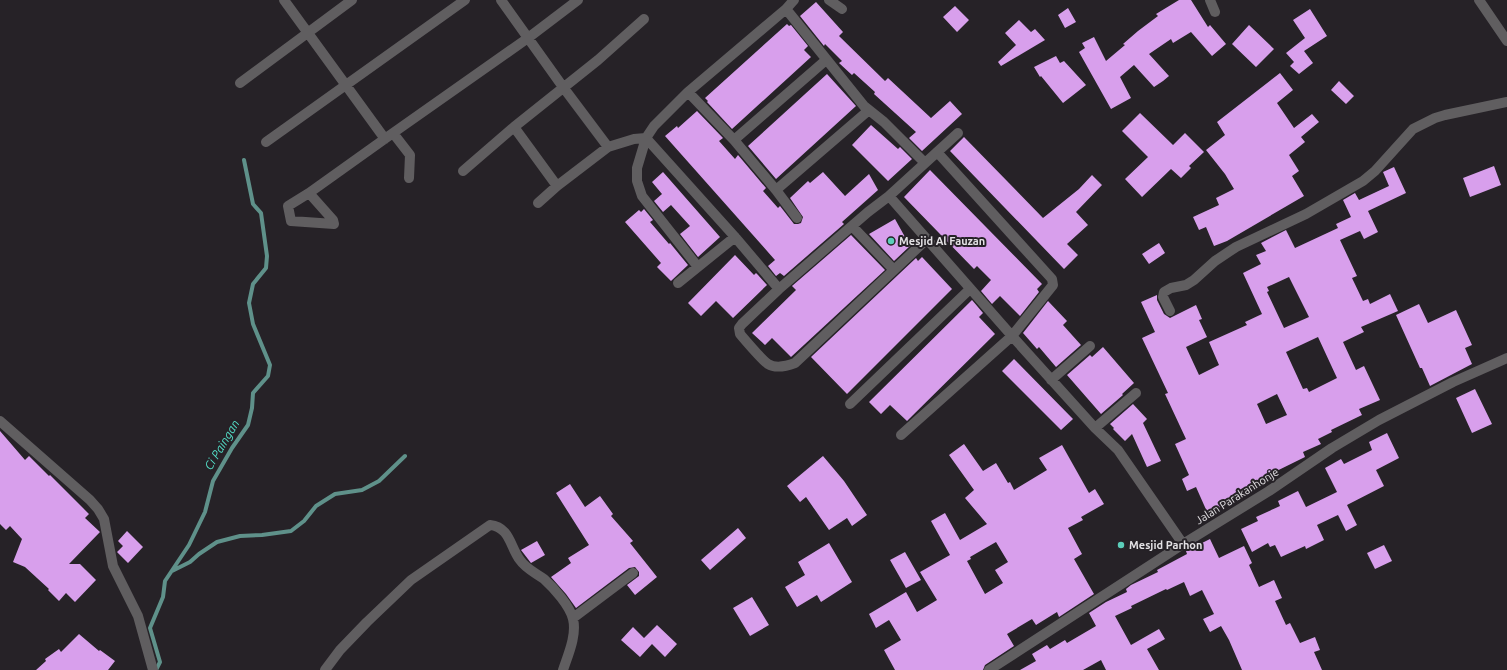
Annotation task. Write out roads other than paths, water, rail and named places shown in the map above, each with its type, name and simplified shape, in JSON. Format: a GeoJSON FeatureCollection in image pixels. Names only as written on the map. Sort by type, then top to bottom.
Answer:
{"type":"FeatureCollection","features":[{"type":"Feature","properties":{"kind":"street"},"geometry":{"type":"LineString","coordinates":[[284,0],[346,86],[389,136],[410,155],[409,178]]}},
{"type":"Feature","properties":{"kind":"street"},"geometry":{"type":"LineString","coordinates":[[240,83],[352,0]]}},
{"type":"Feature","properties":{"kind":"street"},"geometry":{"type":"LineString","coordinates":[[266,142],[465,0]]}},
{"type":"Feature","properties":{"kind":"street"},"geometry":{"type":"LineString","coordinates":[[501,0],[608,147]]}},
{"type":"Feature","properties":{"kind":"street"},"geometry":{"type":"LineString","coordinates":[[309,193],[528,38],[578,0]]}},
{"type":"Feature","properties":{"kind":"street"},"geometry":{"type":"LineString","coordinates":[[698,267],[642,196],[637,181],[637,168],[646,138],[654,126],[688,92],[786,9],[794,0]]}},
{"type":"Feature","properties":{"kind":"street"},"geometry":{"type":"LineString","coordinates":[[829,0],[842,9]]}},
{"type":"Feature","properties":{"kind":"street"},"geometry":{"type":"LineString","coordinates":[[1210,0],[1215,12]]}},
{"type":"Feature","properties":{"kind":"street"},"geometry":{"type":"LineString","coordinates":[[1478,0],[1507,41]]}},
{"type":"Feature","properties":{"kind":"street"},"geometry":{"type":"LineString","coordinates":[[786,9],[826,60],[869,110],[884,122],[925,163]]}},
{"type":"Feature","properties":{"kind":"street"},"geometry":{"type":"LineString","coordinates":[[463,171],[514,127],[598,60],[644,19]]}},
{"type":"Feature","properties":{"kind":"street"},"geometry":{"type":"LineString","coordinates":[[734,140],[826,60]]}},
{"type":"Feature","properties":{"kind":"street"},"geometry":{"type":"LineString","coordinates":[[688,92],[734,140],[776,190],[797,218]]}},
{"type":"Feature","properties":{"kind":"street"},"geometry":{"type":"LineString","coordinates":[[1166,303],[1164,292],[1171,288],[1186,285],[1194,280],[1215,261],[1236,247],[1306,214],[1363,181],[1374,172],[1413,129],[1435,118],[1507,102]]}},
{"type":"Feature","properties":{"kind":"street"},"geometry":{"type":"LineString","coordinates":[[776,190],[869,110]]}},
{"type":"Feature","properties":{"kind":"street"},"geometry":{"type":"LineString","coordinates":[[514,127],[557,186]]}},
{"type":"Feature","properties":{"kind":"street"},"geometry":{"type":"LineString","coordinates":[[927,239],[795,363],[787,366],[768,364],[740,334],[739,331],[742,324],[779,289],[889,196],[958,133]]}},
{"type":"Feature","properties":{"kind":"street"},"geometry":{"type":"LineString","coordinates":[[538,203],[557,186],[608,147],[634,138],[646,138],[735,237],[779,289]]}},
{"type":"Feature","properties":{"kind":"street"},"geometry":{"type":"LineString","coordinates":[[901,435],[1012,336],[1052,288],[1053,282],[938,152]]}},
{"type":"Feature","properties":{"kind":"street"},"geometry":{"type":"LineString","coordinates":[[889,196],[1094,428],[1118,450],[1183,544]]}},
{"type":"Feature","properties":{"kind":"street"},"geometry":{"type":"LineString","coordinates":[[852,226],[894,270]]}},
{"type":"Feature","properties":{"kind":"street"},"geometry":{"type":"LineString","coordinates":[[678,283],[735,237]]}},
{"type":"Feature","properties":{"kind":"street"},"geometry":{"type":"LineString","coordinates":[[850,404],[970,289]]}},
{"type":"Feature","properties":{"kind":"street"},"geometry":{"type":"LineString","coordinates":[[1051,380],[1090,346]]}},
{"type":"Feature","properties":{"kind":"street","name":"Jalan Parakanhonje"},"geometry":{"type":"LineString","coordinates":[[989,670],[1183,544],[1263,495],[1332,448],[1379,420],[1453,382],[1507,358]]}},
{"type":"Feature","properties":{"kind":"street"},"geometry":{"type":"LineString","coordinates":[[1094,428],[1136,393]]}},
{"type":"Feature","properties":{"kind":"street"},"geometry":{"type":"LineString","coordinates":[[0,421],[90,500],[101,514],[104,519],[113,566],[138,616],[152,669]]}},
{"type":"Feature","properties":{"kind":"street"},"geometry":{"type":"LineString","coordinates":[[325,670],[340,650],[411,580],[490,525],[498,526],[503,529],[520,560],[531,572],[544,579],[563,600],[573,618],[574,629],[563,670]]}},
{"type":"Feature","properties":{"kind":"street"},"geometry":{"type":"LineString","coordinates":[[573,618],[633,573]]}},
{"type":"Feature","properties":{"kind":"waterway","name":"Ci Paingan"},"geometry":{"type":"LineString","coordinates":[[156,670],[160,662],[150,628],[163,597],[165,581],[189,545],[205,512],[213,481],[232,448],[248,425],[252,408],[253,393],[268,376],[270,365],[253,324],[249,303],[253,284],[266,268],[267,256],[261,213],[253,204],[244,160]]}},
{"type":"Feature","properties":{"kind":"waterway"},"geometry":{"type":"LineString","coordinates":[[172,571],[190,562],[217,542],[240,536],[291,531],[304,521],[316,506],[335,494],[362,490],[379,481],[405,456]]}},
{"type":"Feature","properties":{"kind":"place","name":"Mesjid Al Fauzan"},"geometry":{"type":"Point","coordinates":[891,241]}},
{"type":"Feature","properties":{"kind":"place","name":"Mesjid Parhon"},"geometry":{"type":"Point","coordinates":[1121,545]}}]}
